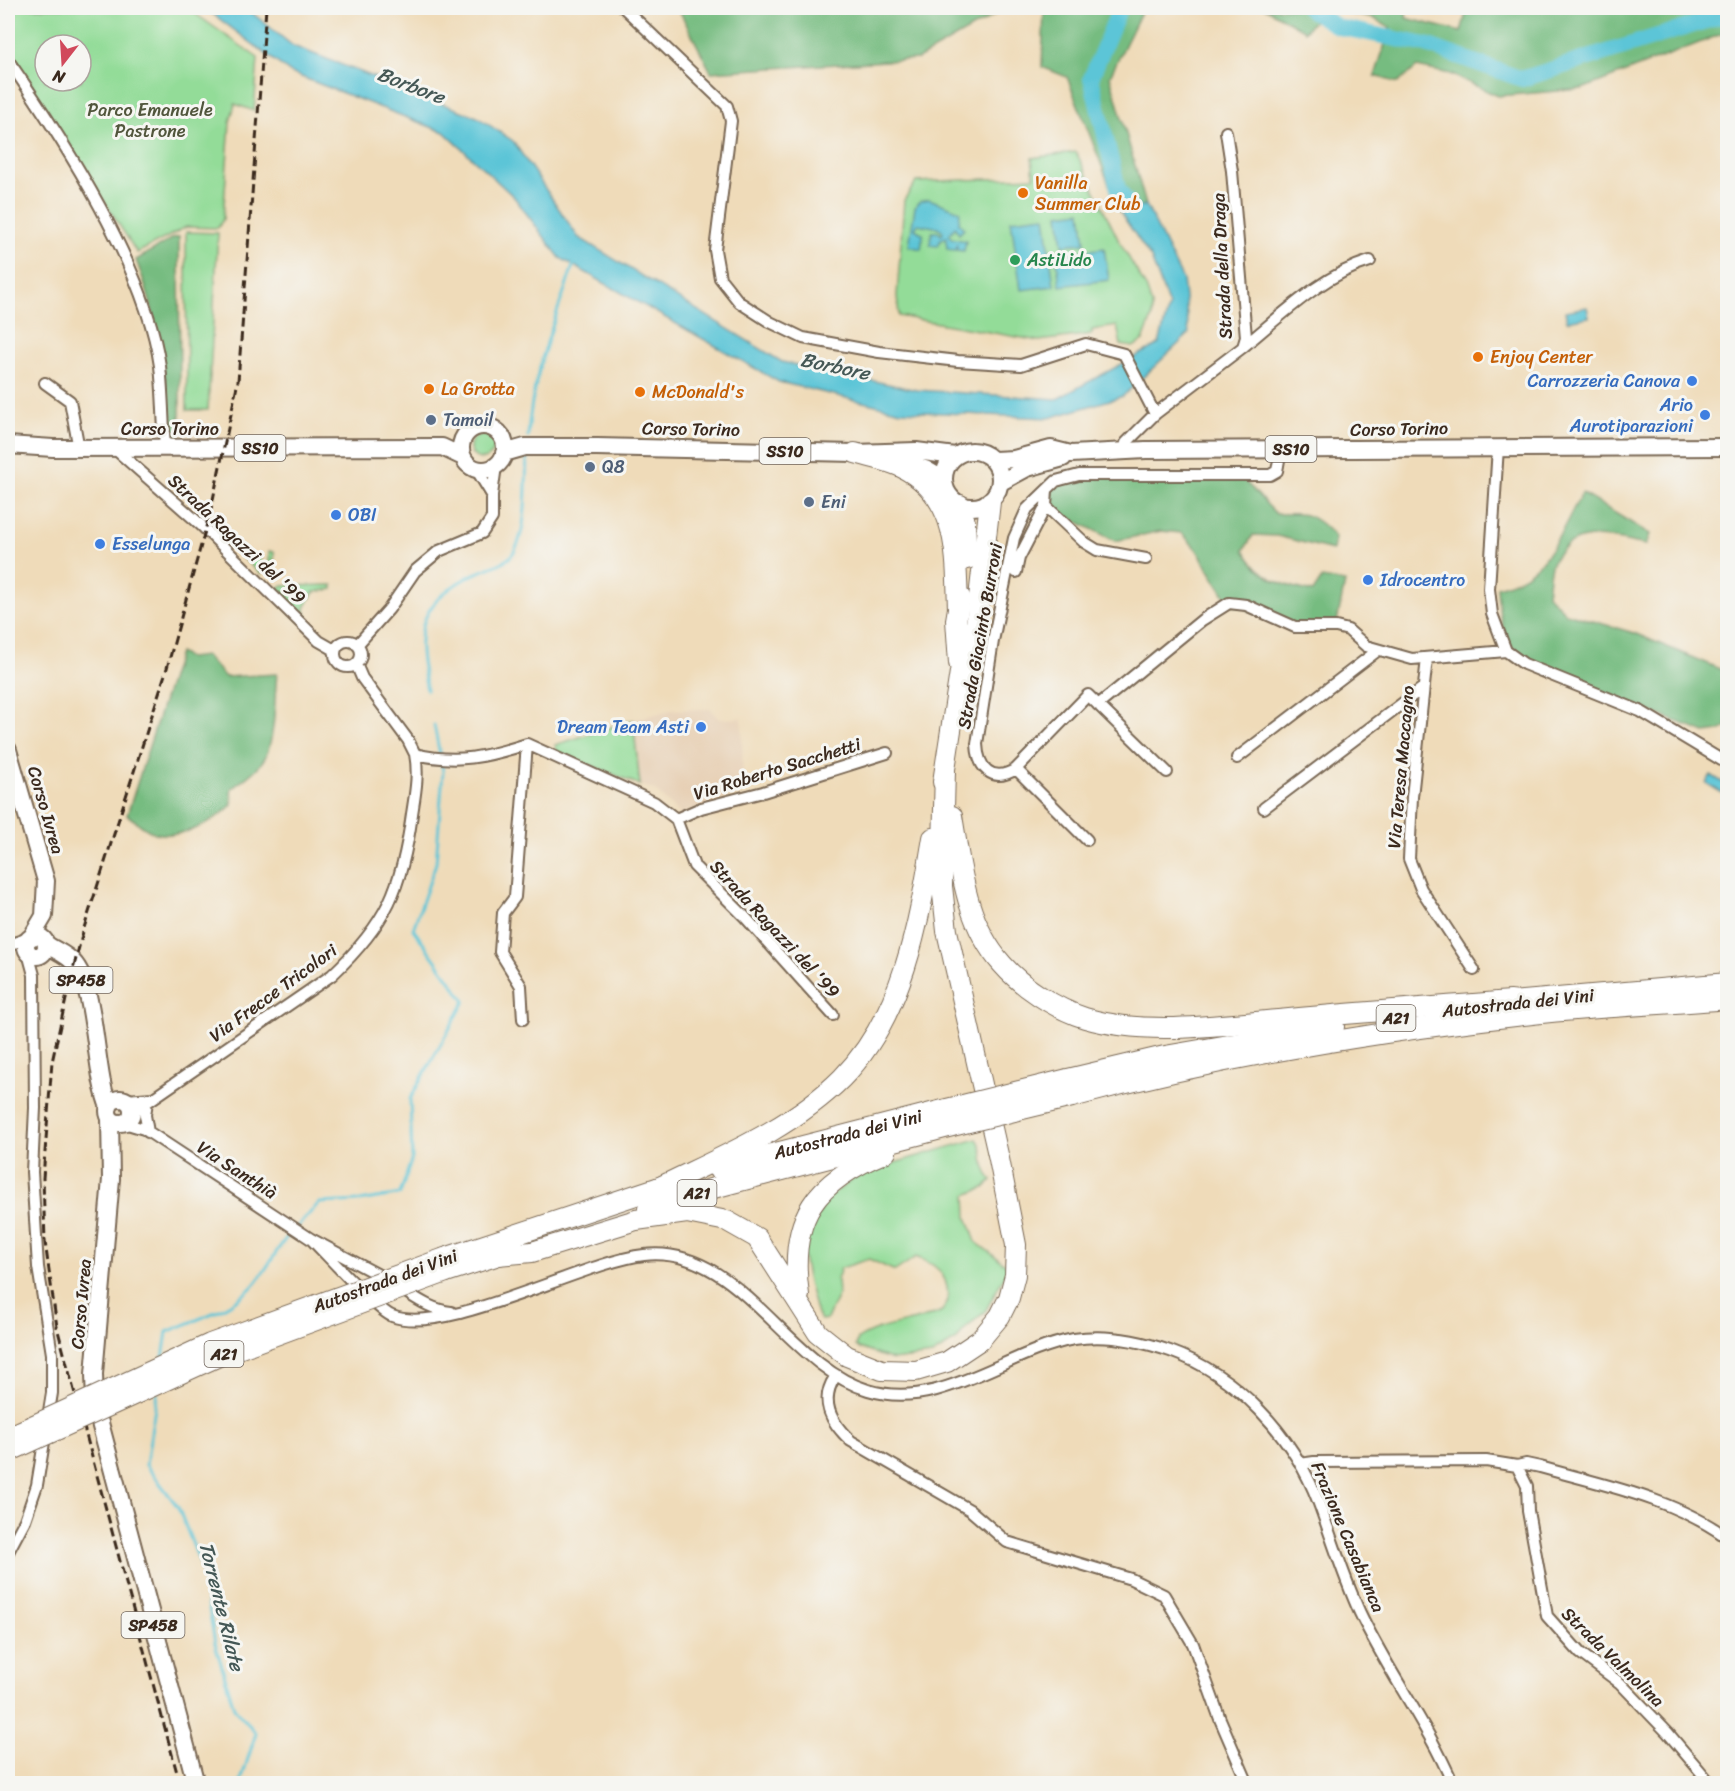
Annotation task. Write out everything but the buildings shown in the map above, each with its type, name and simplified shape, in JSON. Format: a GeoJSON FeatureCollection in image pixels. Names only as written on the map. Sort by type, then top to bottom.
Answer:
{"type":"FeatureCollection","features":[{"type":"Feature","properties":{"kind":"highway"},"geometry":{"type":"LineString","coordinates":[[855,453],[897,465],[921,479],[934,493],[947,514],[953,540],[960,672]]}},
{"type":"Feature","properties":{"kind":"highway"},"geometry":{"type":"LineString","coordinates":[[658,1188],[780,1126],[841,1078],[863,1053],[889,1006],[914,938],[945,770],[960,672],[976,624],[990,502]]}},
{"type":"Feature","properties":{"kind":"highway"},"geometry":{"type":"LineString","coordinates":[[958,609],[966,569],[967,545],[960,505]]}},
{"type":"Feature","properties":{"kind":"highway"},"geometry":{"type":"LineString","coordinates":[[945,770],[966,895],[979,927],[996,957],[1012,974],[1041,996],[1076,1015],[1119,1025],[1194,1027],[1511,1001]]}},
{"type":"Feature","properties":{"kind":"highway"},"geometry":{"type":"LineString","coordinates":[[498,1256],[532,1252],[636,1220],[687,1213],[727,1221],[757,1238],[818,1333],[847,1356],[882,1370],[916,1371],[947,1362],[980,1340],[1000,1316],[1012,1286],[1017,1261],[1012,1216],[947,932],[942,886],[945,770]]}},
{"type":"Feature","properties":{"kind":"highway","name":"Autostrada dei Vini"},"geometry":{"type":"LineString","coordinates":[[1070,1088],[1165,1056],[1304,1032],[1511,1001],[1728,983]]}},
{"type":"Feature","properties":{"kind":"highway","name":"Autostrada dei Vini"},"geometry":{"type":"LineString","coordinates":[[8,1437],[210,1344],[446,1265],[714,1169],[949,1118],[1070,1088],[1330,1043],[1515,1016],[1728,999]]}},
{"type":"Feature","properties":{"kind":"highway"},"geometry":{"type":"LineString","coordinates":[[800,1307],[795,1264],[798,1232],[815,1198],[843,1173],[949,1118]]}},
{"type":"Feature","properties":{"kind":"highway","name":"Autostrada dei Vini"},"geometry":{"type":"LineString","coordinates":[[8,1452],[219,1356],[446,1265],[498,1256],[717,1187],[949,1118]]}},
{"type":"Feature","properties":{"kind":"main road","name":"Corso Torino"},"geometry":{"type":"LineString","coordinates":[[8,445],[114,449],[442,447],[463,439],[468,431],[480,426],[494,429],[503,446],[855,453],[916,451],[956,456],[971,450],[987,454],[994,460],[1014,459],[1051,449],[1071,454]]}},
{"type":"Feature","properties":{"kind":"main road"},"geometry":{"type":"LineString","coordinates":[[463,439],[463,457]]}},
{"type":"Feature","properties":{"kind":"main road"},"geometry":{"type":"LineString","coordinates":[[484,468],[503,446]]}},
{"type":"Feature","properties":{"kind":"main road","name":"Corso Torino"},"geometry":{"type":"LineString","coordinates":[[442,447],[484,468]]}},
{"type":"Feature","properties":{"kind":"main road","name":"Corso Torino"},"geometry":{"type":"LineString","coordinates":[[1001,482],[1027,468],[1071,454],[1126,451],[1728,447]]}},
{"type":"Feature","properties":{"kind":"main road","name":"Corso Torino"},"geometry":{"type":"LineString","coordinates":[[855,453],[900,461],[925,469],[944,480]]}},
{"type":"Feature","properties":{"kind":"main road"},"geometry":{"type":"LineString","coordinates":[[956,456],[949,462],[944,480],[948,495],[960,505],[975,507],[990,502],[998,491],[1001,482],[998,466],[994,460]]}},
{"type":"Feature","properties":{"kind":"main road","name":"Corso Ivrea"},"geometry":{"type":"LineString","coordinates":[[8,750],[46,881],[44,916],[36,947]]}},
{"type":"Feature","properties":{"kind":"main road","name":"SP458"},"geometry":{"type":"LineString","coordinates":[[36,947],[76,967],[90,1007],[104,1082],[122,1112]]}},
{"type":"Feature","properties":{"kind":"main road","name":"Corso Ivrea"},"geometry":{"type":"LineString","coordinates":[[122,1112],[111,1143],[111,1179],[94,1374],[95,1404],[196,1784]]}},
{"type":"Feature","properties":{"kind":"street"},"geometry":{"type":"LineString","coordinates":[[624,8],[728,106],[731,121],[715,250],[720,278],[739,302],[803,338],[879,352],[958,362],[1021,365],[1086,344],[1124,354],[1155,414]]}},
{"type":"Feature","properties":{"kind":"street"},"geometry":{"type":"LineString","coordinates":[[8,60],[82,177],[130,269],[144,302],[160,365],[165,448]]}},
{"type":"Feature","properties":{"kind":"street","name":"Strada della Draga"},"geometry":{"type":"LineString","coordinates":[[1126,451],[1126,443],[1155,414],[1243,347],[1246,337],[1226,132]]}},
{"type":"Feature","properties":{"kind":"street"},"geometry":{"type":"LineString","coordinates":[[1243,347],[1323,283],[1351,267],[1370,261]]}},
{"type":"Feature","properties":{"kind":"street"},"geometry":{"type":"LineString","coordinates":[[45,383],[70,401],[79,448]]}},
{"type":"Feature","properties":{"kind":"street"},"geometry":{"type":"LineString","coordinates":[[1498,447],[1489,588],[1492,614],[1506,651],[1524,664],[1640,711],[1728,764]]}},
{"type":"Feature","properties":{"kind":"street","name":"Strada Ragazzi del '99"},"geometry":{"type":"LineString","coordinates":[[114,449],[201,525],[319,641],[333,648],[335,653]]}},
{"type":"Feature","properties":{"kind":"street","name":"Strada Giacinto Burroni"},"geometry":{"type":"LineString","coordinates":[[1016,769],[1007,775],[993,774],[982,767],[978,758],[978,744],[993,641],[1014,538],[1027,509],[1056,481],[1079,475],[1270,475],[1277,471],[1281,449]]}},
{"type":"Feature","properties":{"kind":"street"},"geometry":{"type":"LineString","coordinates":[[484,468],[492,495]]}},
{"type":"Feature","properties":{"kind":"street"},"geometry":{"type":"LineString","coordinates":[[357,645],[389,609],[415,571],[439,551],[482,533],[492,518],[495,473],[484,468]]}},
{"type":"Feature","properties":{"kind":"street"},"geometry":{"type":"LineString","coordinates":[[1016,572],[1019,558],[1046,506],[1047,490]]}},
{"type":"Feature","properties":{"kind":"street"},"geometry":{"type":"LineString","coordinates":[[1046,506],[1084,542],[1097,550],[1146,559]]}},
{"type":"Feature","properties":{"kind":"street"},"geometry":{"type":"LineString","coordinates":[[1098,705],[1202,620],[1229,603],[1246,605],[1295,627],[1336,627],[1348,630],[1366,646],[1377,651],[1412,659],[1506,651]]}},
{"type":"Feature","properties":{"kind":"street"},"geometry":{"type":"LineString","coordinates":[[356,664],[344,666],[338,661],[335,653],[339,646],[346,642],[357,645],[361,653],[356,664],[362,678],[420,756],[452,760],[485,758],[527,744],[654,802],[676,819]]}},
{"type":"Feature","properties":{"kind":"street"},"geometry":{"type":"LineString","coordinates":[[1237,758],[1377,651]]}},
{"type":"Feature","properties":{"kind":"street","name":"Via Teresa Maccagno"},"geometry":{"type":"LineString","coordinates":[[1427,657],[1412,797],[1409,859],[1421,889],[1474,970]]}},
{"type":"Feature","properties":{"kind":"street"},"geometry":{"type":"LineString","coordinates":[[1264,808],[1424,687]]}},
{"type":"Feature","properties":{"kind":"street"},"geometry":{"type":"LineString","coordinates":[[1087,840],[1016,769],[1088,695],[1167,772]]}},
{"type":"Feature","properties":{"kind":"street"},"geometry":{"type":"LineString","coordinates":[[523,1019],[521,986],[500,952],[503,913],[516,897],[527,744]]}},
{"type":"Feature","properties":{"kind":"street","name":"Via Roberto Sacchetti"},"geometry":{"type":"LineString","coordinates":[[676,819],[701,808],[763,792],[887,753]]}},
{"type":"Feature","properties":{"kind":"street","name":"Via Frecce Tricolori"},"geometry":{"type":"LineString","coordinates":[[122,1112],[150,1100],[332,975],[361,948],[385,912],[401,875],[420,756]]}},
{"type":"Feature","properties":{"kind":"street","name":"Strada Ragazzi del '99"},"geometry":{"type":"LineString","coordinates":[[676,819],[694,866],[745,917],[833,1015]]}},
{"type":"Feature","properties":{"kind":"street"},"geometry":{"type":"LineString","coordinates":[[8,944],[36,947],[34,975],[35,1108],[32,1172],[38,1267],[52,1354],[52,1393],[37,1485],[25,1520],[8,1552]]}},
{"type":"Feature","properties":{"kind":"street"},"geometry":{"type":"LineString","coordinates":[[146,1130],[145,1115],[150,1100]]}},
{"type":"Feature","properties":{"kind":"street","name":"Via Santhià"},"geometry":{"type":"LineString","coordinates":[[122,1112],[311,1239],[373,1270],[423,1303],[440,1311],[458,1312]]}},
{"type":"Feature","properties":{"kind":"street","name":"Via Santhià"},"geometry":{"type":"LineString","coordinates":[[311,1239],[388,1316],[407,1320],[429,1320],[458,1312]]}},
{"type":"Feature","properties":{"kind":"street","name":"Frazione Casabianca"},"geometry":{"type":"LineString","coordinates":[[458,1312],[645,1255],[683,1258],[718,1275],[746,1294],[835,1377],[870,1391],[905,1395],[938,1392],[1048,1344],[1085,1337],[1150,1344],[1212,1371],[1242,1391],[1269,1420],[1300,1464],[1317,1498],[1340,1567],[1362,1616],[1438,1747],[1453,1784]]}},
{"type":"Feature","properties":{"kind":"street"},"geometry":{"type":"LineString","coordinates":[[835,1377],[828,1388],[828,1408],[833,1422],[851,1441],[970,1510],[1007,1542],[1131,1578],[1164,1595],[1193,1644],[1220,1719],[1248,1784]]}},
{"type":"Feature","properties":{"kind":"street"},"geometry":{"type":"LineString","coordinates":[[1300,1464],[1486,1461],[1517,1466],[1526,1464],[1632,1493],[1672,1507],[1710,1525],[1728,1538]]}},
{"type":"Feature","properties":{"kind":"street","name":"Strada Valmolina"},"geometry":{"type":"LineString","coordinates":[[1517,1466],[1527,1486],[1528,1511],[1547,1616],[1580,1653],[1620,1683],[1668,1733],[1711,1784]]}},
{"type":"Feature","properties":{"kind":"shaded area"},"geometry":{"type":"Polygon","coordinates":[[[711,709],[719,719],[742,718],[743,794],[680,814],[655,790],[640,785],[633,720],[671,710],[711,709]]]}},
{"type":"Feature","properties":{"kind":"green space","name":"Parco Emanuele Pastrone"},"geometry":{"type":"Polygon","coordinates":[[[8,8],[187,8],[258,58],[254,111],[235,104],[230,122],[223,219],[218,228],[186,227],[137,253],[36,93],[93,93],[93,33],[33,33],[33,89],[8,49],[8,8]]]}},
{"type":"Feature","properties":{"kind":"green space"},"geometry":{"type":"Polygon","coordinates":[[[678,8],[1007,8],[918,59],[711,72],[678,8]]]}},
{"type":"Feature","properties":{"kind":"green space"},"geometry":{"type":"Polygon","coordinates":[[[1044,8],[1143,8],[1110,76],[1146,205],[1120,212],[1067,77],[1042,67],[1044,8]]]}},
{"type":"Feature","properties":{"kind":"green space"},"geometry":{"type":"Polygon","coordinates":[[[1265,8],[1325,8],[1305,31],[1265,8]]]}},
{"type":"Feature","properties":{"kind":"green space"},"geometry":{"type":"Polygon","coordinates":[[[1325,8],[1407,8],[1406,18],[1461,32],[1466,13],[1484,8],[1727,8],[1727,32],[1582,89],[1498,96],[1450,74],[1417,67],[1398,83],[1375,76],[1390,28],[1375,19],[1325,8]]]}},
{"type":"Feature","properties":{"kind":"green space","name":"AstiLido"},"geometry":{"type":"Polygon","coordinates":[[[1076,152],[1119,241],[1146,287],[1152,305],[1152,317],[1143,341],[1133,347],[1121,345],[1117,326],[1092,330],[1092,334],[1039,341],[899,316],[897,296],[904,200],[916,182],[1034,177],[1032,158],[1076,152]]]}},
{"type":"Feature","properties":{"kind":"green space"},"geometry":{"type":"Polygon","coordinates":[[[186,232],[218,233],[208,410],[187,410],[186,232]]]}},
{"type":"Feature","properties":{"kind":"green space"},"geometry":{"type":"Polygon","coordinates":[[[179,237],[180,412],[179,437],[177,438],[171,435],[156,324],[136,260],[173,238],[179,237]]]}},
{"type":"Feature","properties":{"kind":"green space"},"geometry":{"type":"Polygon","coordinates":[[[482,435],[491,438],[494,447],[491,456],[482,459],[473,456],[470,447],[473,438],[482,435]]]}},
{"type":"Feature","properties":{"kind":"green space"},"geometry":{"type":"Polygon","coordinates":[[[1079,475],[1241,477],[1276,514],[1303,515],[1315,519],[1335,537],[1333,550],[1277,536],[1253,535],[1244,550],[1257,568],[1291,587],[1313,592],[1322,578],[1345,582],[1336,627],[1295,627],[1229,603],[1197,550],[1182,533],[1161,531],[1115,541],[1052,509],[1047,490],[1079,475]]]}},
{"type":"Feature","properties":{"kind":"green space"},"geometry":{"type":"Polygon","coordinates":[[[1582,493],[1650,534],[1646,545],[1595,537],[1572,542],[1551,564],[1547,594],[1566,613],[1634,633],[1727,672],[1727,727],[1720,731],[1705,733],[1569,678],[1521,654],[1510,645],[1502,624],[1497,587],[1514,581],[1540,563],[1558,538],[1582,493]]]}},
{"type":"Feature","properties":{"kind":"green space"},"geometry":{"type":"Polygon","coordinates":[[[238,545],[245,551],[246,558],[261,558],[261,575],[235,550],[238,545]]]}},
{"type":"Feature","properties":{"kind":"green space"},"geometry":{"type":"Polygon","coordinates":[[[269,551],[274,552],[274,573],[279,579],[269,573],[269,551]]]}},
{"type":"Feature","properties":{"kind":"green space"},"geometry":{"type":"Polygon","coordinates":[[[333,585],[333,589],[314,592],[305,608],[306,617],[278,589],[281,586],[333,585]]]}},
{"type":"Feature","properties":{"kind":"green space"},"geometry":{"type":"Polygon","coordinates":[[[179,653],[189,658],[206,656],[225,677],[277,674],[272,734],[267,753],[261,764],[231,789],[232,805],[216,818],[187,832],[155,833],[127,815],[179,653]]]}},
{"type":"Feature","properties":{"kind":"green space"},"geometry":{"type":"Polygon","coordinates":[[[633,720],[640,785],[557,752],[555,745],[633,720]]]}},
{"type":"Feature","properties":{"kind":"green space"},"geometry":{"type":"Polygon","coordinates":[[[977,1139],[982,1149],[986,1170],[992,1180],[984,1188],[966,1195],[967,1217],[976,1242],[1009,1267],[986,1310],[963,1331],[957,1340],[932,1355],[893,1360],[859,1348],[856,1346],[858,1339],[867,1334],[942,1311],[948,1294],[943,1275],[932,1265],[916,1257],[895,1271],[869,1259],[841,1268],[837,1279],[838,1295],[827,1319],[821,1320],[817,1315],[807,1278],[801,1243],[827,1198],[863,1172],[977,1139]]]}},
{"type":"Feature","properties":{"kind":"water"},"geometry":{"type":"Polygon","coordinates":[[[205,8],[246,8],[293,46],[477,117],[513,141],[578,237],[782,362],[917,390],[1057,399],[1159,344],[1169,306],[1151,258],[1120,212],[1146,205],[1183,280],[1189,334],[1123,396],[1049,418],[901,411],[779,382],[560,258],[514,197],[444,132],[291,73],[205,8]]]}},
{"type":"Feature","properties":{"kind":"water"},"geometry":{"type":"Polygon","coordinates":[[[929,199],[960,211],[959,223],[964,229],[959,234],[955,227],[949,235],[951,238],[966,241],[964,251],[956,250],[957,243],[955,250],[947,249],[946,237],[941,239],[938,246],[930,245],[932,232],[939,232],[941,235],[943,232],[939,228],[918,224],[915,229],[923,234],[921,249],[909,246],[915,207],[920,201],[929,199]]]}},
{"type":"Feature","properties":{"kind":"water"},"geometry":{"type":"Polygon","coordinates":[[[1081,211],[1085,243],[1063,245],[1059,214],[1081,211]]]}},
{"type":"Feature","properties":{"kind":"water"},"geometry":{"type":"Polygon","coordinates":[[[1045,216],[1054,286],[1021,290],[1011,220],[1045,216]]]}},
{"type":"Feature","properties":{"kind":"water"},"geometry":{"type":"Polygon","coordinates":[[[1104,248],[1109,280],[1060,286],[1056,255],[1104,248]]]}},
{"type":"Feature","properties":{"kind":"water"},"geometry":{"type":"Polygon","coordinates":[[[1587,307],[1589,317],[1567,321],[1565,311],[1587,307]]]}},
{"type":"Feature","properties":{"kind":"water"},"geometry":{"type":"Polygon","coordinates":[[[1711,775],[1727,785],[1722,793],[1706,783],[1711,775]]]}},
{"type":"Feature","properties":{"kind":"waterway","name":"Borbore"},"geometry":{"type":"LineString","coordinates":[[1120,8],[1091,78],[1118,189],[1143,227]]}},
{"type":"Feature","properties":{"kind":"waterway","name":"Borbore"},"geometry":{"type":"LineString","coordinates":[[1308,8],[1338,27],[1426,45],[1522,79],[1728,14]]}},
{"type":"Feature","properties":{"kind":"waterway","name":"Torrente Rilate"},"geometry":{"type":"LineString","coordinates":[[528,437],[539,371],[574,263]]}},
{"type":"Feature","properties":{"kind":"waterway","name":"Torrente Rilate"},"geometry":{"type":"LineString","coordinates":[[427,690],[421,654],[421,638],[428,612],[450,588],[506,560],[516,548],[523,524],[527,458]]}},
{"type":"Feature","properties":{"kind":"waterway","name":"Torrente Rilate"},"geometry":{"type":"LineString","coordinates":[[434,725],[440,755]]}},
{"type":"Feature","properties":{"kind":"waterway","name":"Torrente Rilate"},"geometry":{"type":"LineString","coordinates":[[297,1227],[319,1203],[360,1201],[400,1194],[412,1158],[410,1099],[465,1001],[413,929],[436,863],[443,771],[441,762]]}},
{"type":"Feature","properties":{"kind":"waterway","name":"Torrente Rilate"},"geometry":{"type":"LineString","coordinates":[[163,1358],[167,1332],[211,1314],[242,1296],[257,1282],[292,1231]]}},
{"type":"Feature","properties":{"kind":"waterway","name":"Torrente Rilate"},"geometry":{"type":"LineString","coordinates":[[157,1394],[146,1465],[178,1507],[202,1568],[215,1643],[234,1708],[256,1733],[240,1784]]}},
{"type":"Feature","properties":{"kind":"railway"},"geometry":{"type":"LineString","coordinates":[[180,1784],[57,1327],[45,1242],[43,1178],[52,1062],[70,981],[84,928],[167,668],[211,509],[238,381],[266,8]]}},
{"type":"Feature","properties":{"kind":"place","name":"Vanilla Summer Club"},"geometry":{"type":"Point","coordinates":[1023,193]}},
{"type":"Feature","properties":{"kind":"place","name":"AstiLido"},"geometry":{"type":"Point","coordinates":[1015,260]}},
{"type":"Feature","properties":{"kind":"place","name":"Enjoy Center"},"geometry":{"type":"Point","coordinates":[1478,357]}},
{"type":"Feature","properties":{"kind":"place","name":"Carrozzeria Canova"},"geometry":{"type":"Point","coordinates":[1692,381]}},
{"type":"Feature","properties":{"kind":"place","name":"La Grotta"},"geometry":{"type":"Point","coordinates":[429,389]}},
{"type":"Feature","properties":{"kind":"place","name":"McDonald's"},"geometry":{"type":"Point","coordinates":[640,392]}},
{"type":"Feature","properties":{"kind":"place","name":"Ario Aurotiparazioni"},"geometry":{"type":"Point","coordinates":[1705,415]}},
{"type":"Feature","properties":{"kind":"place","name":"Tamoil"},"geometry":{"type":"Point","coordinates":[431,420]}},
{"type":"Feature","properties":{"kind":"place","name":"Q8"},"geometry":{"type":"Point","coordinates":[590,467]}},
{"type":"Feature","properties":{"kind":"place","name":"Eni"},"geometry":{"type":"Point","coordinates":[809,502]}},
{"type":"Feature","properties":{"kind":"place","name":"OBI"},"geometry":{"type":"Point","coordinates":[336,515]}},
{"type":"Feature","properties":{"kind":"place","name":"Esselunga"},"geometry":{"type":"Point","coordinates":[100,544]}},
{"type":"Feature","properties":{"kind":"place","name":"Idrocentro"},"geometry":{"type":"Point","coordinates":[1368,580]}},
{"type":"Feature","properties":{"kind":"place","name":"Dream Team Asti"},"geometry":{"type":"Point","coordinates":[701,727]}}]}
